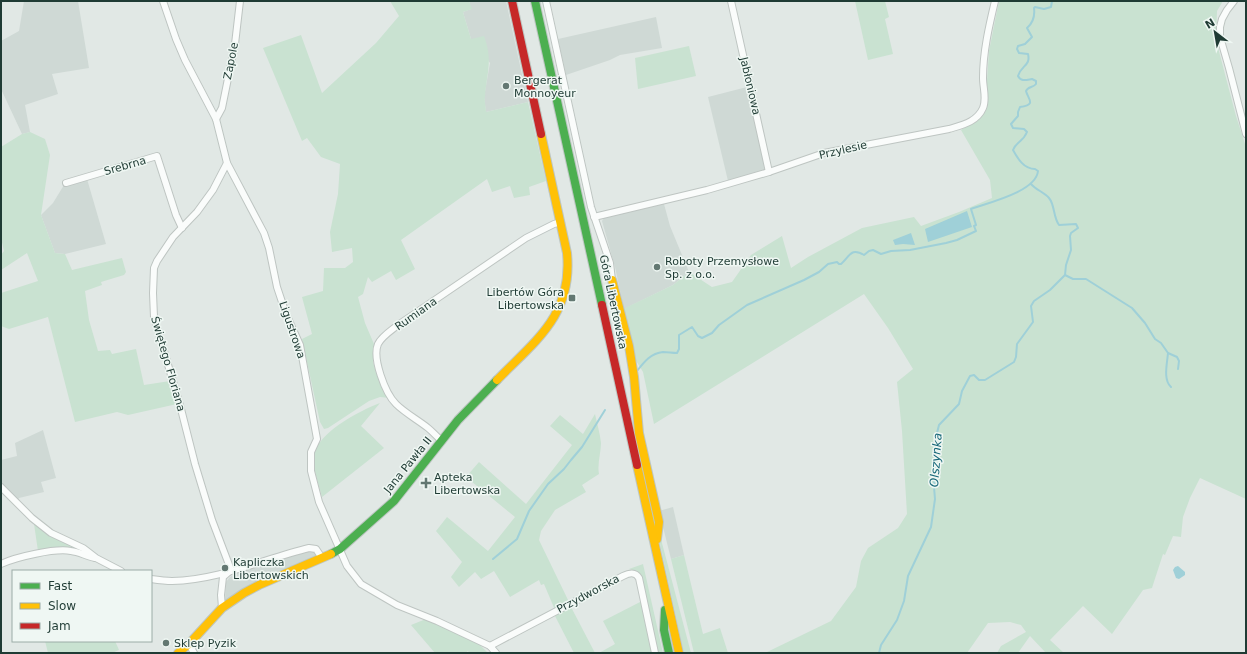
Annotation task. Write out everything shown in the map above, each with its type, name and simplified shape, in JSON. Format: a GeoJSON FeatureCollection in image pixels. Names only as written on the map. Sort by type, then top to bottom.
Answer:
{"type":"FeatureCollection","features":[{"type":"Feature","properties":{"kind":"main road"},"geometry":{"type":"LineString","coordinates":[[512,1],[561,222]]}},
{"type":"Feature","properties":{"kind":"main road","name":"Góra Libertowska"},"geometry":{"type":"LineString","coordinates":[[528,1],[539,15]]}},
{"type":"Feature","properties":{"kind":"main road","name":"Góra Libertowska"},"geometry":{"type":"LineString","coordinates":[[536,1],[679,653]]}},
{"type":"Feature","properties":{"kind":"main road","name":"Jana Pawła II"},"geometry":{"type":"LineString","coordinates":[[178,653],[189,644],[222,608],[259,585],[340,549],[394,501],[473,404],[544,331],[556,316],[564,295],[569,271],[561,222]]}},
{"type":"Feature","properties":{"kind":"main road"},"geometry":{"type":"LineString","coordinates":[[612,280],[628,346],[634,377],[639,433],[659,522],[656,548]]}},
{"type":"Feature","properties":{"kind":"main road","name":"Góra Libertowska"},"geometry":{"type":"LineString","coordinates":[[666,594],[664,630],[669,653]]}},
{"type":"Feature","properties":{"kind":"street"},"geometry":{"type":"LineString","coordinates":[[163,1],[178,44],[216,119],[227,163]]}},
{"type":"Feature","properties":{"kind":"street","name":"Zapole"},"geometry":{"type":"LineString","coordinates":[[216,119],[222,108],[235,44],[240,1]]}},
{"type":"Feature","properties":{"kind":"street","name":"Góra Libertowska"},"geometry":{"type":"LineString","coordinates":[[546,1],[594,217],[610,263],[612,280]]}},
{"type":"Feature","properties":{"kind":"street","name":"Jabłoniowa"},"geometry":{"type":"LineString","coordinates":[[731,1],[769,172]]}},
{"type":"Feature","properties":{"kind":"street","name":"Przylesie"},"geometry":{"type":"LineString","coordinates":[[594,217],[700,191],[769,172],[824,153],[963,125],[974,119],[983,109],[985,101],[983,78],[987,31],[995,1]]}},
{"type":"Feature","properties":{"kind":"street"},"geometry":{"type":"LineString","coordinates":[[1234,1],[1222,19],[1220,37],[1246,134]]}},
{"type":"Feature","properties":{"kind":"street","name":"Srebrna"},"geometry":{"type":"LineString","coordinates":[[66,183],[157,156],[176,215],[182,228]]}},
{"type":"Feature","properties":{"kind":"street","name":"Świętego Floriana"},"geometry":{"type":"LineString","coordinates":[[227,163],[213,190],[197,212],[165,247],[157,261],[154,268],[153,293],[154,317],[181,409],[194,464],[212,520],[231,570]]}},
{"type":"Feature","properties":{"kind":"street","name":"Ligustrowa"},"geometry":{"type":"LineString","coordinates":[[227,163],[264,233],[269,248],[277,286],[286,314],[300,345],[317,439],[311,452],[311,471],[319,502],[340,549]]}},
{"type":"Feature","properties":{"kind":"street","name":"Rumiana"},"geometry":{"type":"LineString","coordinates":[[442,441],[429,428],[395,403],[384,384],[376,361],[376,351],[379,342],[398,325],[526,238],[561,222]]}},
{"type":"Feature","properties":{"kind":"street"},"geometry":{"type":"LineString","coordinates":[[1,487],[39,525],[51,533],[83,548],[96,558],[119,570]]}},
{"type":"Feature","properties":{"kind":"street"},"geometry":{"type":"LineString","coordinates":[[152,579],[172,581],[200,578],[309,548],[316,549],[322,558]]}},
{"type":"Feature","properties":{"kind":"street"},"geometry":{"type":"LineString","coordinates":[[340,549],[347,566],[361,584],[397,605],[437,621],[490,646],[496,653]]}},
{"type":"Feature","properties":{"kind":"street"},"geometry":{"type":"LineString","coordinates":[[1,564],[10,560],[37,554],[65,550],[96,558]]}},
{"type":"Feature","properties":{"kind":"street"},"geometry":{"type":"LineString","coordinates":[[222,608],[221,595],[224,577],[231,570]]}},
{"type":"Feature","properties":{"kind":"street","name":"Przydworska"},"geometry":{"type":"LineString","coordinates":[[490,646],[622,576],[632,573],[639,578],[655,653]]}},
{"type":"Feature","properties":{"kind":"street"},"geometry":{"type":"LineString","coordinates":[[189,644],[194,653]]}},
{"type":"Feature","properties":{"kind":"shaded area"},"geometry":{"type":"Polygon","coordinates":[[[24,1],[78,1],[89,68],[52,74],[58,94],[25,105],[30,132],[22,134],[1,89],[1,41],[19,31],[24,1]]]}},
{"type":"Feature","properties":{"kind":"shaded area"},"geometry":{"type":"Polygon","coordinates":[[[469,1],[506,1],[528,102],[486,112],[484,97],[490,63],[471,39],[463,12],[471,9],[469,1]]]}},
{"type":"Feature","properties":{"kind":"shaded area"},"geometry":{"type":"Polygon","coordinates":[[[656,17],[662,48],[620,55],[610,60],[566,75],[558,39],[656,17]]]}},
{"type":"Feature","properties":{"kind":"shaded area"},"geometry":{"type":"Polygon","coordinates":[[[747,87],[766,170],[728,181],[708,97],[747,87]]]}},
{"type":"Feature","properties":{"kind":"shaded area"},"geometry":{"type":"Polygon","coordinates":[[[87,179],[106,244],[65,254],[55,253],[41,215],[53,203],[64,185],[87,179]]]}},
{"type":"Feature","properties":{"kind":"shaded area"},"geometry":{"type":"Polygon","coordinates":[[[664,204],[670,226],[689,272],[673,285],[624,309],[615,267],[602,221],[604,218],[664,204]]]}},
{"type":"Feature","properties":{"kind":"shaded area"},"geometry":{"type":"Polygon","coordinates":[[[43,430],[56,478],[41,482],[44,492],[19,498],[18,500],[1,483],[1,460],[17,456],[15,443],[43,430]]]}},
{"type":"Feature","properties":{"kind":"shaded area"},"geometry":{"type":"Polygon","coordinates":[[[673,507],[684,555],[671,559],[659,511],[673,507]]]}},
{"type":"Feature","properties":{"kind":"shaded area"},"geometry":{"type":"Polygon","coordinates":[[[307,550],[314,551],[319,558],[255,584],[225,600],[226,582],[230,577],[239,571],[307,550]]]}},
{"type":"Feature","properties":{"kind":"green space"},"geometry":{"type":"Polygon","coordinates":[[[390,1],[469,1],[472,9],[463,12],[471,39],[484,36],[487,44],[489,66],[485,98],[486,112],[528,102],[546,181],[529,187],[530,195],[514,198],[510,186],[492,192],[487,179],[401,240],[415,269],[396,280],[391,271],[372,282],[368,277],[363,294],[358,297],[365,323],[374,344],[373,362],[376,373],[390,398],[380,397],[369,401],[328,428],[324,429],[320,422],[302,339],[312,334],[302,297],[323,291],[324,268],[345,268],[353,262],[352,248],[332,252],[330,232],[338,194],[340,164],[321,157],[307,138],[302,141],[263,48],[301,35],[322,93],[376,43],[399,16],[390,1]]]}},
{"type":"Feature","properties":{"kind":"green space"},"geometry":{"type":"Polygon","coordinates":[[[855,1],[885,1],[889,17],[885,19],[893,54],[868,60],[855,1]]]}},
{"type":"Feature","properties":{"kind":"green space"},"geometry":{"type":"Polygon","coordinates":[[[999,1],[1223,1],[1217,11],[1216,40],[1236,116],[1246,147],[1246,499],[1200,478],[1183,517],[1181,537],[1173,536],[1165,555],[1163,554],[1152,588],[1143,590],[1112,634],[1083,606],[1050,640],[1064,653],[1046,653],[1030,636],[1018,653],[997,653],[1001,646],[1026,632],[1021,625],[1010,622],[988,623],[967,653],[765,653],[831,621],[856,587],[861,561],[868,548],[898,528],[907,514],[902,431],[897,382],[913,369],[888,328],[864,294],[654,424],[643,372],[632,354],[621,310],[673,285],[689,272],[712,287],[732,282],[751,255],[782,236],[791,268],[808,257],[862,228],[914,217],[921,226],[992,198],[990,180],[961,130],[980,117],[985,110],[989,51],[999,1]]]}},
{"type":"Feature","properties":{"kind":"green space"},"geometry":{"type":"Polygon","coordinates":[[[689,46],[696,76],[638,89],[635,58],[689,46]]]}},
{"type":"Feature","properties":{"kind":"green space"},"geometry":{"type":"Polygon","coordinates":[[[30,132],[45,139],[50,155],[41,215],[55,253],[65,254],[72,270],[122,258],[126,272],[124,275],[101,282],[102,285],[85,291],[89,320],[98,351],[110,350],[112,354],[136,349],[144,385],[170,381],[177,404],[128,415],[117,412],[75,422],[48,317],[9,329],[1,326],[1,293],[38,281],[27,253],[1,270],[1,255],[4,251],[1,238],[1,147],[22,134],[30,132]]]}},
{"type":"Feature","properties":{"kind":"green space"},"geometry":{"type":"Polygon","coordinates":[[[380,403],[361,426],[384,448],[322,497],[314,463],[315,452],[319,444],[325,436],[343,422],[380,403]]]}},
{"type":"Feature","properties":{"kind":"green space"},"geometry":{"type":"Polygon","coordinates":[[[595,414],[601,443],[598,466],[599,474],[582,485],[586,492],[555,510],[541,531],[539,540],[569,602],[555,610],[544,584],[541,585],[539,580],[510,597],[494,571],[481,579],[475,572],[459,587],[451,577],[462,562],[436,531],[447,517],[488,551],[515,517],[466,477],[479,462],[526,504],[572,445],[550,426],[560,415],[583,434],[595,414]]]}},
{"type":"Feature","properties":{"kind":"green space"},"geometry":{"type":"Polygon","coordinates":[[[653,512],[656,512],[662,543],[691,653],[684,653],[653,512]]]}},
{"type":"Feature","properties":{"kind":"green space"},"geometry":{"type":"Polygon","coordinates":[[[34,524],[54,538],[87,553],[56,548],[38,551],[34,524]]]}},
{"type":"Feature","properties":{"kind":"green space"},"geometry":{"type":"Polygon","coordinates":[[[684,555],[703,634],[720,628],[728,653],[694,653],[671,559],[684,555]]]}},
{"type":"Feature","properties":{"kind":"green space"},"geometry":{"type":"Polygon","coordinates":[[[643,564],[663,653],[657,653],[641,576],[637,571],[629,569],[643,564]]]}},
{"type":"Feature","properties":{"kind":"green space"},"geometry":{"type":"Polygon","coordinates":[[[642,601],[652,653],[599,653],[615,644],[603,621],[642,601]]]}},
{"type":"Feature","properties":{"kind":"green space"},"geometry":{"type":"Polygon","coordinates":[[[571,607],[595,653],[574,653],[555,616],[571,607]]]}},
{"type":"Feature","properties":{"kind":"green space"},"geometry":{"type":"Polygon","coordinates":[[[426,619],[479,644],[488,653],[469,653],[468,651],[465,653],[435,653],[411,625],[426,619]]]}},
{"type":"Feature","properties":{"kind":"green space"},"geometry":{"type":"Polygon","coordinates":[[[45,642],[115,642],[119,650],[112,653],[48,653],[45,642]]]}},
{"type":"Feature","properties":{"kind":"water"},"geometry":{"type":"Polygon","coordinates":[[[967,211],[972,227],[928,242],[925,229],[967,211]]]}},
{"type":"Feature","properties":{"kind":"water"},"geometry":{"type":"Polygon","coordinates":[[[911,233],[915,245],[895,245],[893,240],[911,233]]]}},
{"type":"Feature","properties":{"kind":"water"},"geometry":{"type":"Polygon","coordinates":[[[1178,566],[1185,572],[1185,575],[1179,579],[1176,578],[1173,570],[1178,566]]]}},
{"type":"Feature","properties":{"kind":"waterway"},"geometry":{"type":"LineString","coordinates":[[637,371],[645,361],[655,354],[663,352],[677,353],[679,349],[679,335],[692,327],[698,336],[702,338],[712,333],[719,325],[747,305],[804,280],[819,272],[828,264],[837,262],[841,264],[853,252],[864,255],[873,250],[881,254],[891,251],[910,250],[957,240],[976,231],[974,226],[976,225],[971,209],[1010,196],[1029,185],[1035,178],[1038,171],[1031,169],[1019,160],[1013,150],[1024,138],[1027,132],[1024,129],[1013,128],[1011,124],[1018,116],[1020,107],[1030,103],[1026,91],[1028,88],[1035,85],[1036,81],[1032,79],[1022,80],[1019,78],[1019,72],[1027,63],[1029,58],[1028,54],[1019,53],[1017,49],[1018,46],[1025,44],[1032,37],[1027,28],[1033,19],[1034,8],[1044,9],[1051,7],[1052,1]]}},
{"type":"Feature","properties":{"kind":"waterway","name":"Olszynka"},"geometry":{"type":"LineString","coordinates":[[879,653],[881,645],[897,620],[904,601],[908,576],[931,527],[935,499],[936,437],[939,425],[959,404],[962,391],[970,376],[974,375],[979,380],[985,380],[1014,362],[1017,344],[1033,322],[1031,306],[1034,301],[1050,290],[1065,275],[1066,265],[1071,250],[1070,236],[1071,233],[1078,228],[1076,224],[1059,225],[1049,198],[1031,184]]}},
{"type":"Feature","properties":{"kind":"waterway"},"geometry":{"type":"LineString","coordinates":[[1065,275],[1073,279],[1086,279],[1132,308],[1145,323],[1155,339],[1161,343],[1168,353],[1177,357],[1179,361],[1178,369]]}},
{"type":"Feature","properties":{"kind":"waterway"},"geometry":{"type":"LineString","coordinates":[[1168,353],[1166,376],[1171,387]]}},
{"type":"Feature","properties":{"kind":"waterway"},"geometry":{"type":"LineString","coordinates":[[493,559],[517,539],[529,511],[548,484],[564,469],[582,447],[605,410]]}},
{"type":"Feature","properties":{"kind":"traffic: fast"},"geometry":{"type":"LineString","coordinates":[[535,1],[602,305]]}},
{"type":"Feature","properties":{"kind":"traffic: fast"},"geometry":{"type":"LineString","coordinates":[[331,554],[340,549],[394,501],[458,420],[497,380]]}},
{"type":"Feature","properties":{"kind":"traffic: fast"},"geometry":{"type":"LineString","coordinates":[[665,610],[664,630],[669,653]]}},
{"type":"Feature","properties":{"kind":"traffic: slow"},"geometry":{"type":"LineString","coordinates":[[497,380],[538,339],[549,325],[558,310],[564,293],[567,275],[567,253],[541,134]]}},
{"type":"Feature","properties":{"kind":"traffic: slow"},"geometry":{"type":"LineString","coordinates":[[612,280],[629,346],[634,377],[639,433],[659,522],[657,539]]}},
{"type":"Feature","properties":{"kind":"traffic: slow"},"geometry":{"type":"LineString","coordinates":[[637,465],[679,653]]}},
{"type":"Feature","properties":{"kind":"traffic: slow"},"geometry":{"type":"LineString","coordinates":[[178,653],[189,644],[222,608],[244,593],[331,554]]}},
{"type":"Feature","properties":{"kind":"traffic: jam"},"geometry":{"type":"LineString","coordinates":[[512,1],[541,134]]}},
{"type":"Feature","properties":{"kind":"traffic: jam"},"geometry":{"type":"LineString","coordinates":[[602,305],[637,465]]}},
{"type":"Feature","properties":{"kind":"place","name":"Bergerat Monnoyeur"},"geometry":{"type":"Point","coordinates":[506,86]}},
{"type":"Feature","properties":{"kind":"place","name":"Roboty Przemysłowe Sp. z o.o."},"geometry":{"type":"Point","coordinates":[657,267]}},
{"type":"Feature","properties":{"kind":"place","name":"Libertów Góra Libertowska"},"geometry":{"type":"Point","coordinates":[572,298]}},
{"type":"Feature","properties":{"kind":"place","name":"Apteka Libertowska"},"geometry":{"type":"Point","coordinates":[426,483]}},
{"type":"Feature","properties":{"kind":"place","name":"Kapliczka Libertowskich"},"geometry":{"type":"Point","coordinates":[225,568]}},
{"type":"Feature","properties":{"kind":"place","name":"Sklep Pyzik"},"geometry":{"type":"Point","coordinates":[166,643]}}]}
